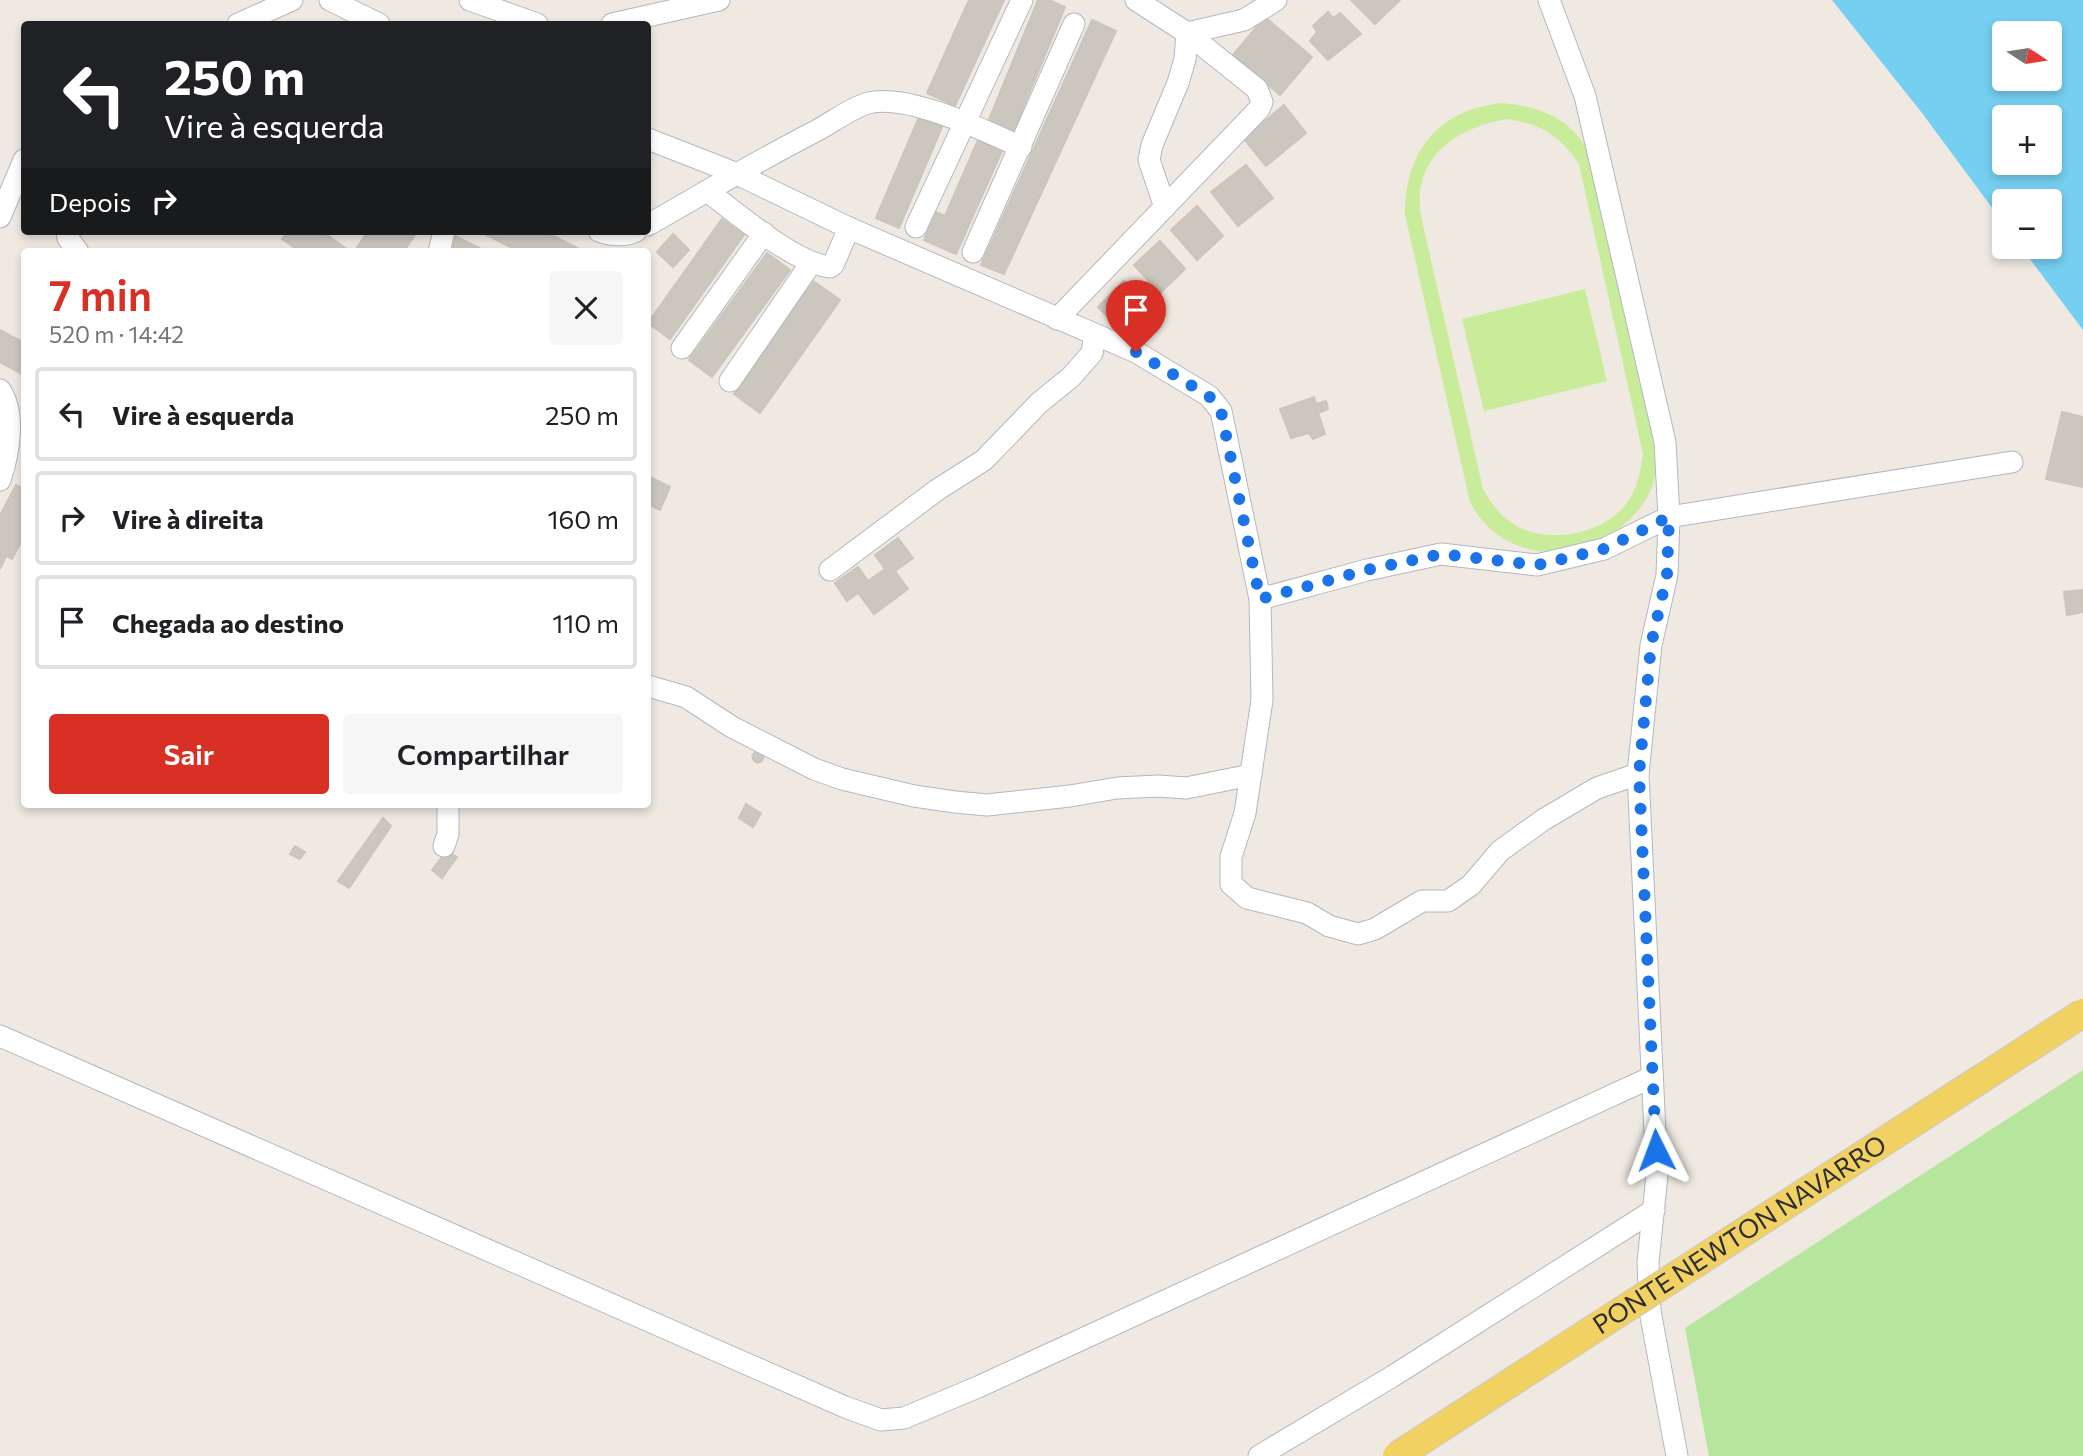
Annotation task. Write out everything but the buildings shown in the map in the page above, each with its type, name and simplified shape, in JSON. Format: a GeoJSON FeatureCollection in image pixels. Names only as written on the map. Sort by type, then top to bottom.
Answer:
{"type":"FeatureCollection","features":[{"type":"Feature","properties":{"kind":"main road","name":"PONTE NEWTON NAVARRO"},"geometry":{"type":"LineString","coordinates":[[1397,1456],[2083,1013]]}},
{"type":"Feature","properties":{"kind":"main road","name":"PONTE NEWTON NAVARRO"},"geometry":{"type":"LineString","coordinates":[[1423,1456],[2083,1027]]}},
{"type":"Feature","properties":{"kind":"street"},"geometry":{"type":"LineString","coordinates":[[245,21],[292,0]]}},
{"type":"Feature","properties":{"kind":"street"},"geometry":{"type":"LineString","coordinates":[[330,0],[373,21]]}},
{"type":"Feature","properties":{"kind":"street"},"geometry":{"type":"LineString","coordinates":[[470,0],[529,21]]}},
{"type":"Feature","properties":{"kind":"street"},"geometry":{"type":"LineString","coordinates":[[625,21],[719,0]]}},
{"type":"Feature","properties":{"kind":"street"},"geometry":{"type":"LineString","coordinates":[[916,227],[1022,0]]}},
{"type":"Feature","properties":{"kind":"street"},"geometry":{"type":"LineString","coordinates":[[1058,319],[1259,109],[1262,102],[1257,89],[1187,33],[1136,0]]}},
{"type":"Feature","properties":{"kind":"street"},"geometry":{"type":"LineString","coordinates":[[1187,33],[1244,20],[1276,0]]}},
{"type":"Feature","properties":{"kind":"street"},"geometry":{"type":"LineString","coordinates":[[1549,0],[1585,96],[1665,442],[1669,517],[1667,575],[1650,658],[1639,774],[1657,1175],[1648,1262],[1650,1311],[1677,1456]]}},
{"type":"Feature","properties":{"kind":"street"},"geometry":{"type":"LineString","coordinates":[[973,253],[1074,24]]}},
{"type":"Feature","properties":{"kind":"street"},"geometry":{"type":"LineString","coordinates":[[1165,206],[1149,160],[1152,145],[1178,83],[1185,59],[1187,33]]}},
{"type":"Feature","properties":{"kind":"street"},"geometry":{"type":"LineString","coordinates":[[651,223],[735,173],[869,103],[920,107],[965,122],[1021,147]]}},
{"type":"Feature","properties":{"kind":"street"},"geometry":{"type":"LineString","coordinates":[[651,140],[735,173],[849,228],[1136,352],[1209,396],[1221,411],[1260,599],[1262,700],[1245,813],[1231,857],[1231,884],[1247,898],[1307,913],[1329,926],[1358,934],[1375,929],[1422,901],[1448,901],[1471,885],[1500,851],[1543,820],[1597,789],[1639,774]]}},
{"type":"Feature","properties":{"kind":"street"},"geometry":{"type":"LineString","coordinates":[[0,217],[21,167]]}},
{"type":"Feature","properties":{"kind":"street"},"geometry":{"type":"LineString","coordinates":[[707,191],[811,263],[831,267],[849,228]]}},
{"type":"Feature","properties":{"kind":"street"},"geometry":{"type":"LineString","coordinates":[[682,348],[764,233]]}},
{"type":"Feature","properties":{"kind":"street"},"geometry":{"type":"LineString","coordinates":[[730,380],[811,263]]}},
{"type":"Feature","properties":{"kind":"street"},"geometry":{"type":"LineString","coordinates":[[830,570],[937,490],[984,460],[1039,403],[1071,377],[1092,353],[1095,335]]}},
{"type":"Feature","properties":{"kind":"street"},"geometry":{"type":"LineString","coordinates":[[0,390],[8,401],[10,427],[0,480]]}},
{"type":"Feature","properties":{"kind":"street"},"geometry":{"type":"LineString","coordinates":[[1260,599],[1367,570],[1441,554],[1537,565],[1604,549],[1669,517],[2012,462]]}},
{"type":"Feature","properties":{"kind":"street"},"geometry":{"type":"LineString","coordinates":[[651,687],[686,697],[732,727],[814,769],[854,782],[914,796],[987,805],[1117,788],[1186,788],[1251,775]]}},
{"type":"Feature","properties":{"kind":"street"},"geometry":{"type":"LineString","coordinates":[[444,846],[448,834],[448,808]]}},
{"type":"Feature","properties":{"kind":"street"},"geometry":{"type":"LineString","coordinates":[[0,1036],[845,1407],[881,1420],[904,1418],[978,1387],[1652,1077]]}},
{"type":"Feature","properties":{"kind":"street"},"geometry":{"type":"LineString","coordinates":[[1259,1456],[1393,1376],[1654,1210]]}},
{"type":"Feature","properties":{"kind":"green space"},"geometry":{"type":"Polygon","coordinates":[[[1502,103],[1529,107],[1552,115],[1572,129],[1589,151],[1657,454],[1654,481],[1646,499],[1628,520],[1607,537],[1582,547],[1557,552],[1531,550],[1507,541],[1487,525],[1470,502],[1405,215],[1411,171],[1419,153],[1443,125],[1460,114],[1502,103]],[[1507,119],[1479,126],[1453,139],[1443,148],[1426,170],[1420,188],[1420,212],[1483,489],[1500,513],[1518,527],[1538,534],[1582,532],[1609,520],[1629,500],[1635,489],[1643,454],[1579,164],[1564,145],[1548,132],[1507,119]]]}},
{"type":"Feature","properties":{"kind":"green space"},"geometry":{"type":"Polygon","coordinates":[[[1585,289],[1607,381],[1484,411],[1462,319],[1585,289]]]}},
{"type":"Feature","properties":{"kind":"green space"},"geometry":{"type":"Polygon","coordinates":[[[2083,1070],[2083,1456],[1709,1456],[1685,1328],[2083,1070]]]}},
{"type":"Feature","properties":{"kind":"water"},"geometry":{"type":"Polygon","coordinates":[[[1832,0],[2083,0],[2083,330],[2030,259],[2062,259],[2062,189],[1992,189],[1992,208],[1922,113],[1832,0]]]}},
{"type":"Feature","properties":{"kind":"route"},"geometry":{"type":"LineString","coordinates":[[1136,352],[1209,396],[1221,411],[1260,599],[1367,570],[1441,554],[1537,565],[1604,549],[1669,517],[1667,575],[1651,645],[1639,774],[1656,1150]]}}]}
